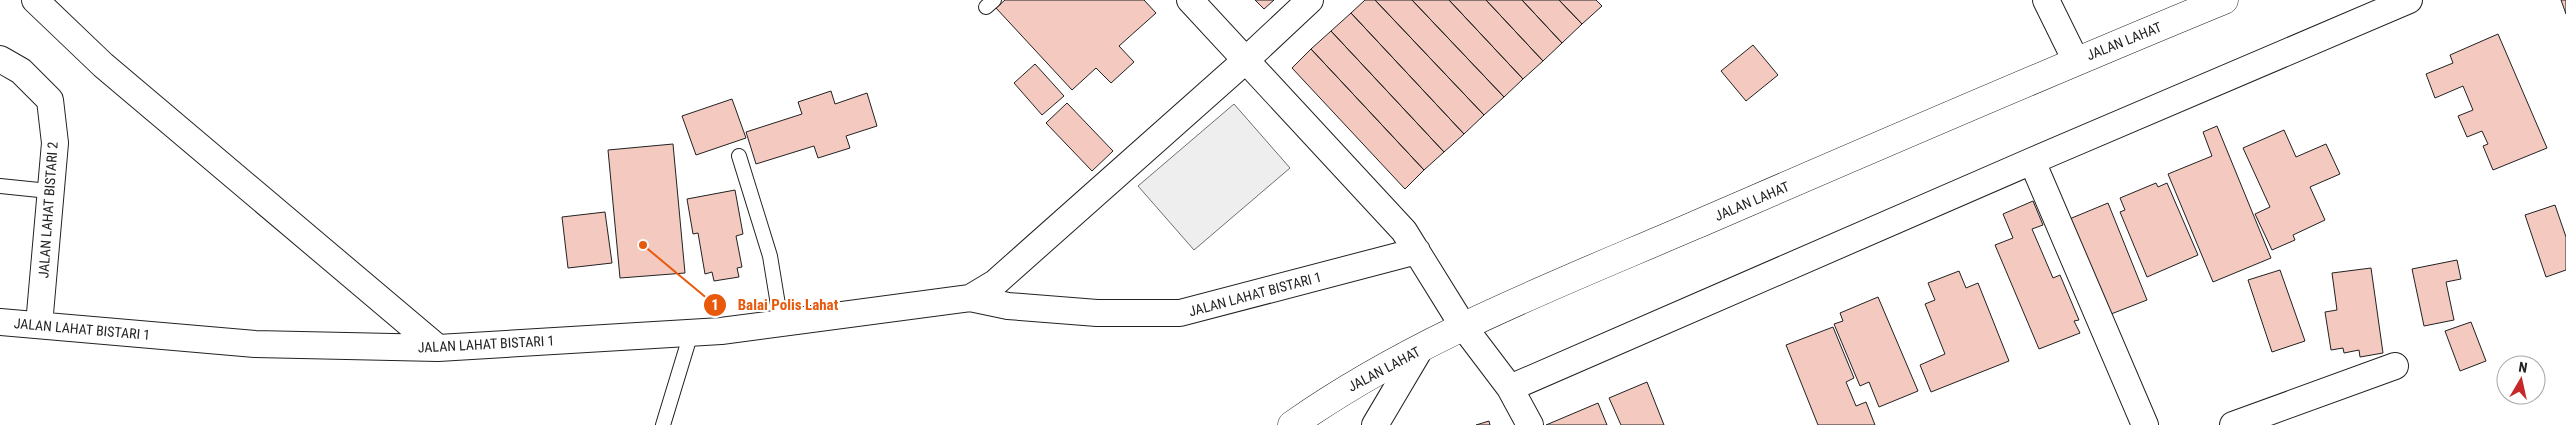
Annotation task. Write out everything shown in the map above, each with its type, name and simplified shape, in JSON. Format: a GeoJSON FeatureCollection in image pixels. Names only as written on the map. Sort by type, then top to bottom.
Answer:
{"type":"FeatureCollection","features":[{"type":"Feature","properties":{"kind":"main road","name":"JALAN LAHAT"},"geometry":{"type":"LineString","coordinates":[[1292,425],[1334,395],[1463,326],[2076,61],[2224,0]]}},
{"type":"Feature","properties":{"kind":"street"},"geometry":{"type":"LineString","coordinates":[[35,0],[111,71],[438,348]]}},
{"type":"Feature","properties":{"kind":"street"},"geometry":{"type":"LineString","coordinates":[[1190,0],[1404,230],[1463,326],[1510,388],[1530,425]]}},
{"type":"Feature","properties":{"kind":"street","name":"JALAN LAHAT BISTARI 1"},"geometry":{"type":"LineString","coordinates":[[970,298],[995,283],[1246,60],[1310,0]]}},
{"type":"Feature","properties":{"kind":"street"},"geometry":{"type":"LineString","coordinates":[[2046,0],[2076,61]]}},
{"type":"Feature","properties":{"kind":"street"},"geometry":{"type":"LineString","coordinates":[[1510,388],[2032,160],[2409,0]]}},
{"type":"Feature","properties":{"kind":"street","name":"JALAN LAHAT BISTARI 2"},"geometry":{"type":"LineString","coordinates":[[0,59],[21,71],[50,100],[55,143],[49,191],[39,325]]}},
{"type":"Feature","properties":{"kind":"street"},"geometry":{"type":"LineString","coordinates":[[2032,160],[2145,425]]}},
{"type":"Feature","properties":{"kind":"street","name":"JALAN LAHAT BISTARI 1"},"geometry":{"type":"LineString","coordinates":[[0,322],[255,344],[438,348],[691,333],[970,298],[1018,307],[1097,313],[1180,313],[1417,251]]}},
{"type":"Feature","properties":{"kind":"street"},"geometry":{"type":"LineString","coordinates":[[1375,425],[1420,349]]}},
{"type":"Feature","properties":{"kind":"street"},"geometry":{"type":"LineString","coordinates":[[2232,425],[2395,366]]}},
{"type":"Feature","properties":{"kind":"lane"},"geometry":{"type":"LineString","coordinates":[[739,156],[770,256],[781,323]]}},
{"type":"Feature","properties":{"kind":"lane"},"geometry":{"type":"LineString","coordinates":[[0,186],[49,191]]}},
{"type":"Feature","properties":{"kind":"lane"},"geometry":{"type":"LineString","coordinates":[[663,425],[691,333]]}},
{"type":"Feature","properties":{"kind":"shaded area"},"geometry":{"type":"Polygon","coordinates":[[[1234,104],[1290,168],[1194,250],[1138,186],[1234,104]]]}},
{"type":"Feature","properties":{"kind":"building"},"geometry":{"type":"Polygon","coordinates":[[[1005,0],[1144,0],[1156,13],[1119,46],[1134,62],[1111,83],[1096,68],[1072,90],[996,8],[1005,0]]]}},
{"type":"Feature","properties":{"kind":"building"},"geometry":{"type":"Polygon","coordinates":[[[1255,0],[1274,0],[1264,9],[1255,0]]]}},
{"type":"Feature","properties":{"kind":"building"},"geometry":{"type":"Polygon","coordinates":[[[1365,0],[1375,0],[1484,115],[1464,134],[1351,13],[1365,0]]]}},
{"type":"Feature","properties":{"kind":"building"},"geometry":{"type":"Polygon","coordinates":[[[1375,0],[1412,0],[1504,97],[1484,115],[1375,0]]]}},
{"type":"Feature","properties":{"kind":"building"},"geometry":{"type":"Polygon","coordinates":[[[1412,0],[1449,0],[1523,79],[1504,97],[1412,0]]]}},
{"type":"Feature","properties":{"kind":"building"},"geometry":{"type":"Polygon","coordinates":[[[1449,0],[1486,0],[1543,61],[1523,79],[1449,0]]]}},
{"type":"Feature","properties":{"kind":"building"},"geometry":{"type":"Polygon","coordinates":[[[1486,0],[1522,0],[1562,43],[1543,61],[1486,0]]]}},
{"type":"Feature","properties":{"kind":"building"},"geometry":{"type":"Polygon","coordinates":[[[1522,0],[1559,0],[1582,24],[1562,43],[1522,0]]]}},
{"type":"Feature","properties":{"kind":"building"},"geometry":{"type":"Polygon","coordinates":[[[1559,0],[1596,0],[1602,6],[1582,24],[1559,0]]]}},
{"type":"Feature","properties":{"kind":"building"},"geometry":{"type":"Polygon","coordinates":[[[2561,0],[2566,0],[2566,14],[2561,0]]]}},
{"type":"Feature","properties":{"kind":"building"},"geometry":{"type":"Polygon","coordinates":[[[1351,13],[1464,134],[1444,152],[1331,31],[1351,13]]]}},
{"type":"Feature","properties":{"kind":"building"},"geometry":{"type":"Polygon","coordinates":[[[1331,31],[1444,152],[1424,170],[1311,49],[1331,31]]]}},
{"type":"Feature","properties":{"kind":"building"},"geometry":{"type":"Polygon","coordinates":[[[2498,34],[2547,148],[2493,170],[2483,146],[2488,144],[2482,131],[2467,137],[2458,116],[2473,110],[2463,86],[2435,98],[2426,74],[2453,63],[2450,55],[2498,34]]]}},
{"type":"Feature","properties":{"kind":"building"},"geometry":{"type":"Polygon","coordinates":[[[1753,45],[1778,75],[1746,101],[1721,71],[1753,45]]]}},
{"type":"Feature","properties":{"kind":"building"},"geometry":{"type":"Polygon","coordinates":[[[1311,49],[1424,170],[1405,189],[1292,68],[1311,49]]]}},
{"type":"Feature","properties":{"kind":"building"},"geometry":{"type":"Polygon","coordinates":[[[1035,64],[1064,96],[1042,115],[1014,83],[1035,64]]]}},
{"type":"Feature","properties":{"kind":"building"},"geometry":{"type":"Polygon","coordinates":[[[831,91],[835,104],[867,93],[877,126],[846,136],[850,148],[818,158],[814,146],[756,164],[746,132],[802,114],[798,102],[831,91]]]}},
{"type":"Feature","properties":{"kind":"building"},"geometry":{"type":"Polygon","coordinates":[[[732,99],[746,138],[696,155],[682,116],[732,99]]]}},
{"type":"Feature","properties":{"kind":"building"},"geometry":{"type":"Polygon","coordinates":[[[1067,103],[1113,151],[1092,171],[1046,123],[1067,103]]]}},
{"type":"Feature","properties":{"kind":"building"},"geometry":{"type":"Polygon","coordinates":[[[2217,126],[2271,258],[2213,282],[2168,174],[2212,156],[2203,132],[2217,126]]]}},
{"type":"Feature","properties":{"kind":"building"},"geometry":{"type":"Polygon","coordinates":[[[2284,130],[2296,157],[2326,144],[2340,174],[2310,187],[2325,220],[2293,235],[2295,240],[2272,250],[2255,214],[2270,207],[2243,148],[2284,130]]]}},
{"type":"Feature","properties":{"kind":"building"},"geometry":{"type":"Polygon","coordinates":[[[673,144],[685,273],[620,278],[608,150],[673,144]]]}},
{"type":"Feature","properties":{"kind":"building"},"geometry":{"type":"Polygon","coordinates":[[[2156,183],[2158,187],[2167,183],[2198,255],[2147,277],[2120,212],[2125,210],[2120,198],[2156,183]]]}},
{"type":"Feature","properties":{"kind":"building"},"geometry":{"type":"Polygon","coordinates":[[[735,190],[743,234],[736,236],[742,267],[737,268],[739,277],[714,281],[712,272],[705,274],[698,233],[693,234],[687,199],[735,190]]]}},
{"type":"Feature","properties":{"kind":"building"},"geometry":{"type":"Polygon","coordinates":[[[2033,201],[2043,225],[2032,229],[2053,278],[2060,275],[2079,320],[2074,321],[2080,333],[2039,349],[1995,245],[2013,238],[2003,214],[2033,201]]]}},
{"type":"Feature","properties":{"kind":"building"},"geometry":{"type":"Polygon","coordinates":[[[2108,203],[2147,300],[2106,316],[2067,220],[2108,203]]]}},
{"type":"Feature","properties":{"kind":"building"},"geometry":{"type":"Polygon","coordinates":[[[2555,205],[2566,237],[2566,270],[2546,277],[2525,215],[2555,205]]]}},
{"type":"Feature","properties":{"kind":"building"},"geometry":{"type":"Polygon","coordinates":[[[605,212],[612,263],[568,268],[562,217],[605,212]]]}},
{"type":"Feature","properties":{"kind":"building"},"geometry":{"type":"Polygon","coordinates":[[[2457,260],[2461,279],[2446,282],[2454,320],[2424,326],[2412,269],[2457,260]]]}},
{"type":"Feature","properties":{"kind":"building"},"geometry":{"type":"Polygon","coordinates":[[[2371,268],[2383,353],[2360,357],[2359,350],[2344,353],[2343,348],[2331,350],[2325,312],[2337,310],[2332,273],[2371,268]]]}},
{"type":"Feature","properties":{"kind":"building"},"geometry":{"type":"Polygon","coordinates":[[[2280,270],[2305,341],[2272,352],[2248,280],[2280,270]]]}},
{"type":"Feature","properties":{"kind":"building"},"geometry":{"type":"Polygon","coordinates":[[[1959,271],[1966,288],[1978,283],[2009,361],[1931,392],[1920,365],[1945,354],[1925,304],[1935,300],[1928,283],[1959,271]]]}},
{"type":"Feature","properties":{"kind":"building"},"geometry":{"type":"Polygon","coordinates":[[[1878,297],[1918,391],[1879,407],[1869,382],[1860,386],[1834,324],[1843,321],[1840,313],[1878,297]]]}},
{"type":"Feature","properties":{"kind":"building"},"geometry":{"type":"Polygon","coordinates":[[[2471,322],[2486,361],[2460,371],[2445,331],[2471,322]]]}},
{"type":"Feature","properties":{"kind":"building"},"geometry":{"type":"Polygon","coordinates":[[[1833,327],[1854,378],[1846,382],[1856,406],[1866,402],[1875,425],[1818,425],[1786,345],[1833,327]]]}},
{"type":"Feature","properties":{"kind":"building"},"geometry":{"type":"Polygon","coordinates":[[[1647,382],[1664,425],[1621,425],[1609,398],[1647,382]]]}},
{"type":"Feature","properties":{"kind":"building"},"geometry":{"type":"Polygon","coordinates":[[[1598,403],[1607,425],[1546,425],[1598,403]]]}},
{"type":"Feature","properties":{"kind":"building"},"geometry":{"type":"Polygon","coordinates":[[[1489,421],[1490,425],[1476,425],[1489,421]]]}},
{"type":"Feature","properties":{"kind":"place","name":"Balai Polis Lahat"},"geometry":{"type":"Point","coordinates":[643,245]}}]}
